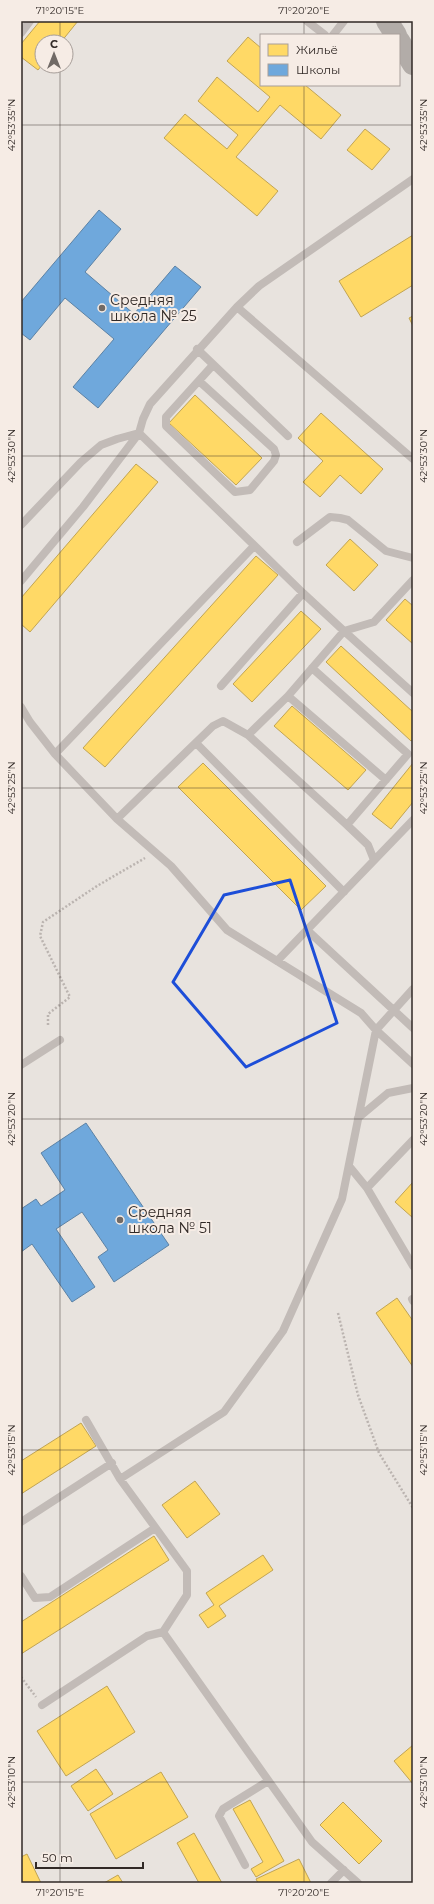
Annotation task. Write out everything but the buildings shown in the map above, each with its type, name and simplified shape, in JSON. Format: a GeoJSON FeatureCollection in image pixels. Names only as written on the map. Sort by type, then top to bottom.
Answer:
{"type":"FeatureCollection","features":[{"type":"Feature","properties":{"kind":"main road"},"geometry":{"type":"LineString","coordinates":[[400,41],[413,64]]}},
{"type":"Feature","properties":{"kind":"lane"},"geometry":{"type":"LineString","coordinates":[[21,33],[30,21]]}},
{"type":"Feature","properties":{"kind":"lane"},"geometry":{"type":"LineString","coordinates":[[307,21],[324,34]]}},
{"type":"Feature","properties":{"kind":"lane"},"geometry":{"type":"LineString","coordinates":[[334,34],[344,21]]}},
{"type":"Feature","properties":{"kind":"lane"},"geometry":{"type":"LineString","coordinates":[[21,581],[83,507],[139,433],[150,404],[197,349],[237,307],[259,286],[413,178]]}},
{"type":"Feature","properties":{"kind":"lane"},"geometry":{"type":"LineString","coordinates":[[237,307],[413,459]]}},
{"type":"Feature","properties":{"kind":"lane"},"geometry":{"type":"LineString","coordinates":[[197,349],[288,436]]}},
{"type":"Feature","properties":{"kind":"lane"},"geometry":{"type":"LineString","coordinates":[[199,381],[274,449],[276,455],[274,461],[250,490],[235,492],[166,426],[166,417],[213,365]]}},
{"type":"Feature","properties":{"kind":"lane"},"geometry":{"type":"LineString","coordinates":[[21,525],[81,462],[101,445],[139,433]]}},
{"type":"Feature","properties":{"kind":"lane"},"geometry":{"type":"LineString","coordinates":[[139,433],[302,593],[413,693]]}},
{"type":"Feature","properties":{"kind":"lane"},"geometry":{"type":"LineString","coordinates":[[297,542],[330,517],[340,518],[348,520],[386,551],[413,558]]}},
{"type":"Feature","properties":{"kind":"lane"},"geometry":{"type":"LineString","coordinates":[[55,754],[254,546]]}},
{"type":"Feature","properties":{"kind":"lane"},"geometry":{"type":"LineString","coordinates":[[248,735],[288,696],[344,631],[374,622],[413,580]]}},
{"type":"Feature","properties":{"kind":"lane"},"geometry":{"type":"LineString","coordinates":[[221,686],[302,593]]}},
{"type":"Feature","properties":{"kind":"lane"},"geometry":{"type":"LineString","coordinates":[[312,668],[410,752],[347,825]]}},
{"type":"Feature","properties":{"kind":"lane"},"geometry":{"type":"LineString","coordinates":[[288,696],[386,780]]}},
{"type":"Feature","properties":{"kind":"lane"},"geometry":{"type":"LineString","coordinates":[[21,707],[30,722],[55,754],[117,819],[171,866],[227,930],[361,1013],[376,1030],[413,1064]]}},
{"type":"Feature","properties":{"kind":"lane"},"geometry":{"type":"LineString","coordinates":[[117,819],[213,726],[223,720],[248,735],[347,825],[368,845],[374,860]]}},
{"type":"Feature","properties":{"kind":"lane"},"geometry":{"type":"LineString","coordinates":[[196,743],[344,892]]}},
{"type":"Feature","properties":{"kind":"lane"},"geometry":{"type":"LineString","coordinates":[[277,961],[413,820]]}},
{"type":"Feature","properties":{"kind":"lane"},"geometry":{"type":"LineString","coordinates":[[307,930],[413,1028]]}},
{"type":"Feature","properties":{"kind":"lane"},"geometry":{"type":"LineString","coordinates":[[120,1479],[224,1412],[283,1331],[342,1199],[376,1030],[413,989]]}},
{"type":"Feature","properties":{"kind":"lane"},"geometry":{"type":"LineString","coordinates":[[21,1065],[60,1040]]}},
{"type":"Feature","properties":{"kind":"lane"},"geometry":{"type":"LineString","coordinates":[[358,1118],[388,1093],[413,1088]]}},
{"type":"Feature","properties":{"kind":"lane"},"geometry":{"type":"LineString","coordinates":[[368,1188],[413,1140]]}},
{"type":"Feature","properties":{"kind":"lane"},"geometry":{"type":"LineString","coordinates":[[349,1166],[368,1188],[413,1266]]}},
{"type":"Feature","properties":{"kind":"lane"},"geometry":{"type":"LineString","coordinates":[[42,1705],[147,1636],[163,1632],[187,1595],[187,1571],[120,1479],[86,1420]]}},
{"type":"Feature","properties":{"kind":"lane"},"geometry":{"type":"LineString","coordinates":[[21,1522],[112,1463]]}},
{"type":"Feature","properties":{"kind":"lane"},"geometry":{"type":"LineString","coordinates":[[21,1576],[35,1598],[50,1596],[155,1528]]}},
{"type":"Feature","properties":{"kind":"lane"},"geometry":{"type":"LineString","coordinates":[[163,1632],[312,1842],[358,1883]]}},
{"type":"Feature","properties":{"kind":"lane"},"geometry":{"type":"LineString","coordinates":[[245,1866],[219,1816],[222,1809],[268,1781]]}},
{"type":"Feature","properties":{"kind":"lane"},"geometry":{"type":"LineString","coordinates":[[331,1883],[344,1870]]}},
{"type":"Feature","properties":{"kind":"path"},"geometry":{"type":"LineString","coordinates":[[48,1025],[48,1014],[70,997],[40,936],[43,922],[97,886],[147,857]]}},
{"type":"Feature","properties":{"kind":"path"},"geometry":{"type":"LineString","coordinates":[[338,1313],[358,1395],[379,1453],[413,1508]]}},
{"type":"Feature","properties":{"kind":"path"},"geometry":{"type":"LineString","coordinates":[[21,1677],[42,1705]]}},
{"type":"Feature","properties":{"kind":"highlighted area"},"geometry":{"type":"Polygon","coordinates":[[[290,880],[337,1023],[246,1067],[173,982],[224,895],[290,880]]]}},
{"type":"Feature","properties":{"kind":"place","name":"Средняя школа № 25"},"geometry":{"type":"Point","coordinates":[102,308]}},
{"type":"Feature","properties":{"kind":"place","name":"Средняя школа № 51"},"geometry":{"type":"Point","coordinates":[120,1220]}}]}
